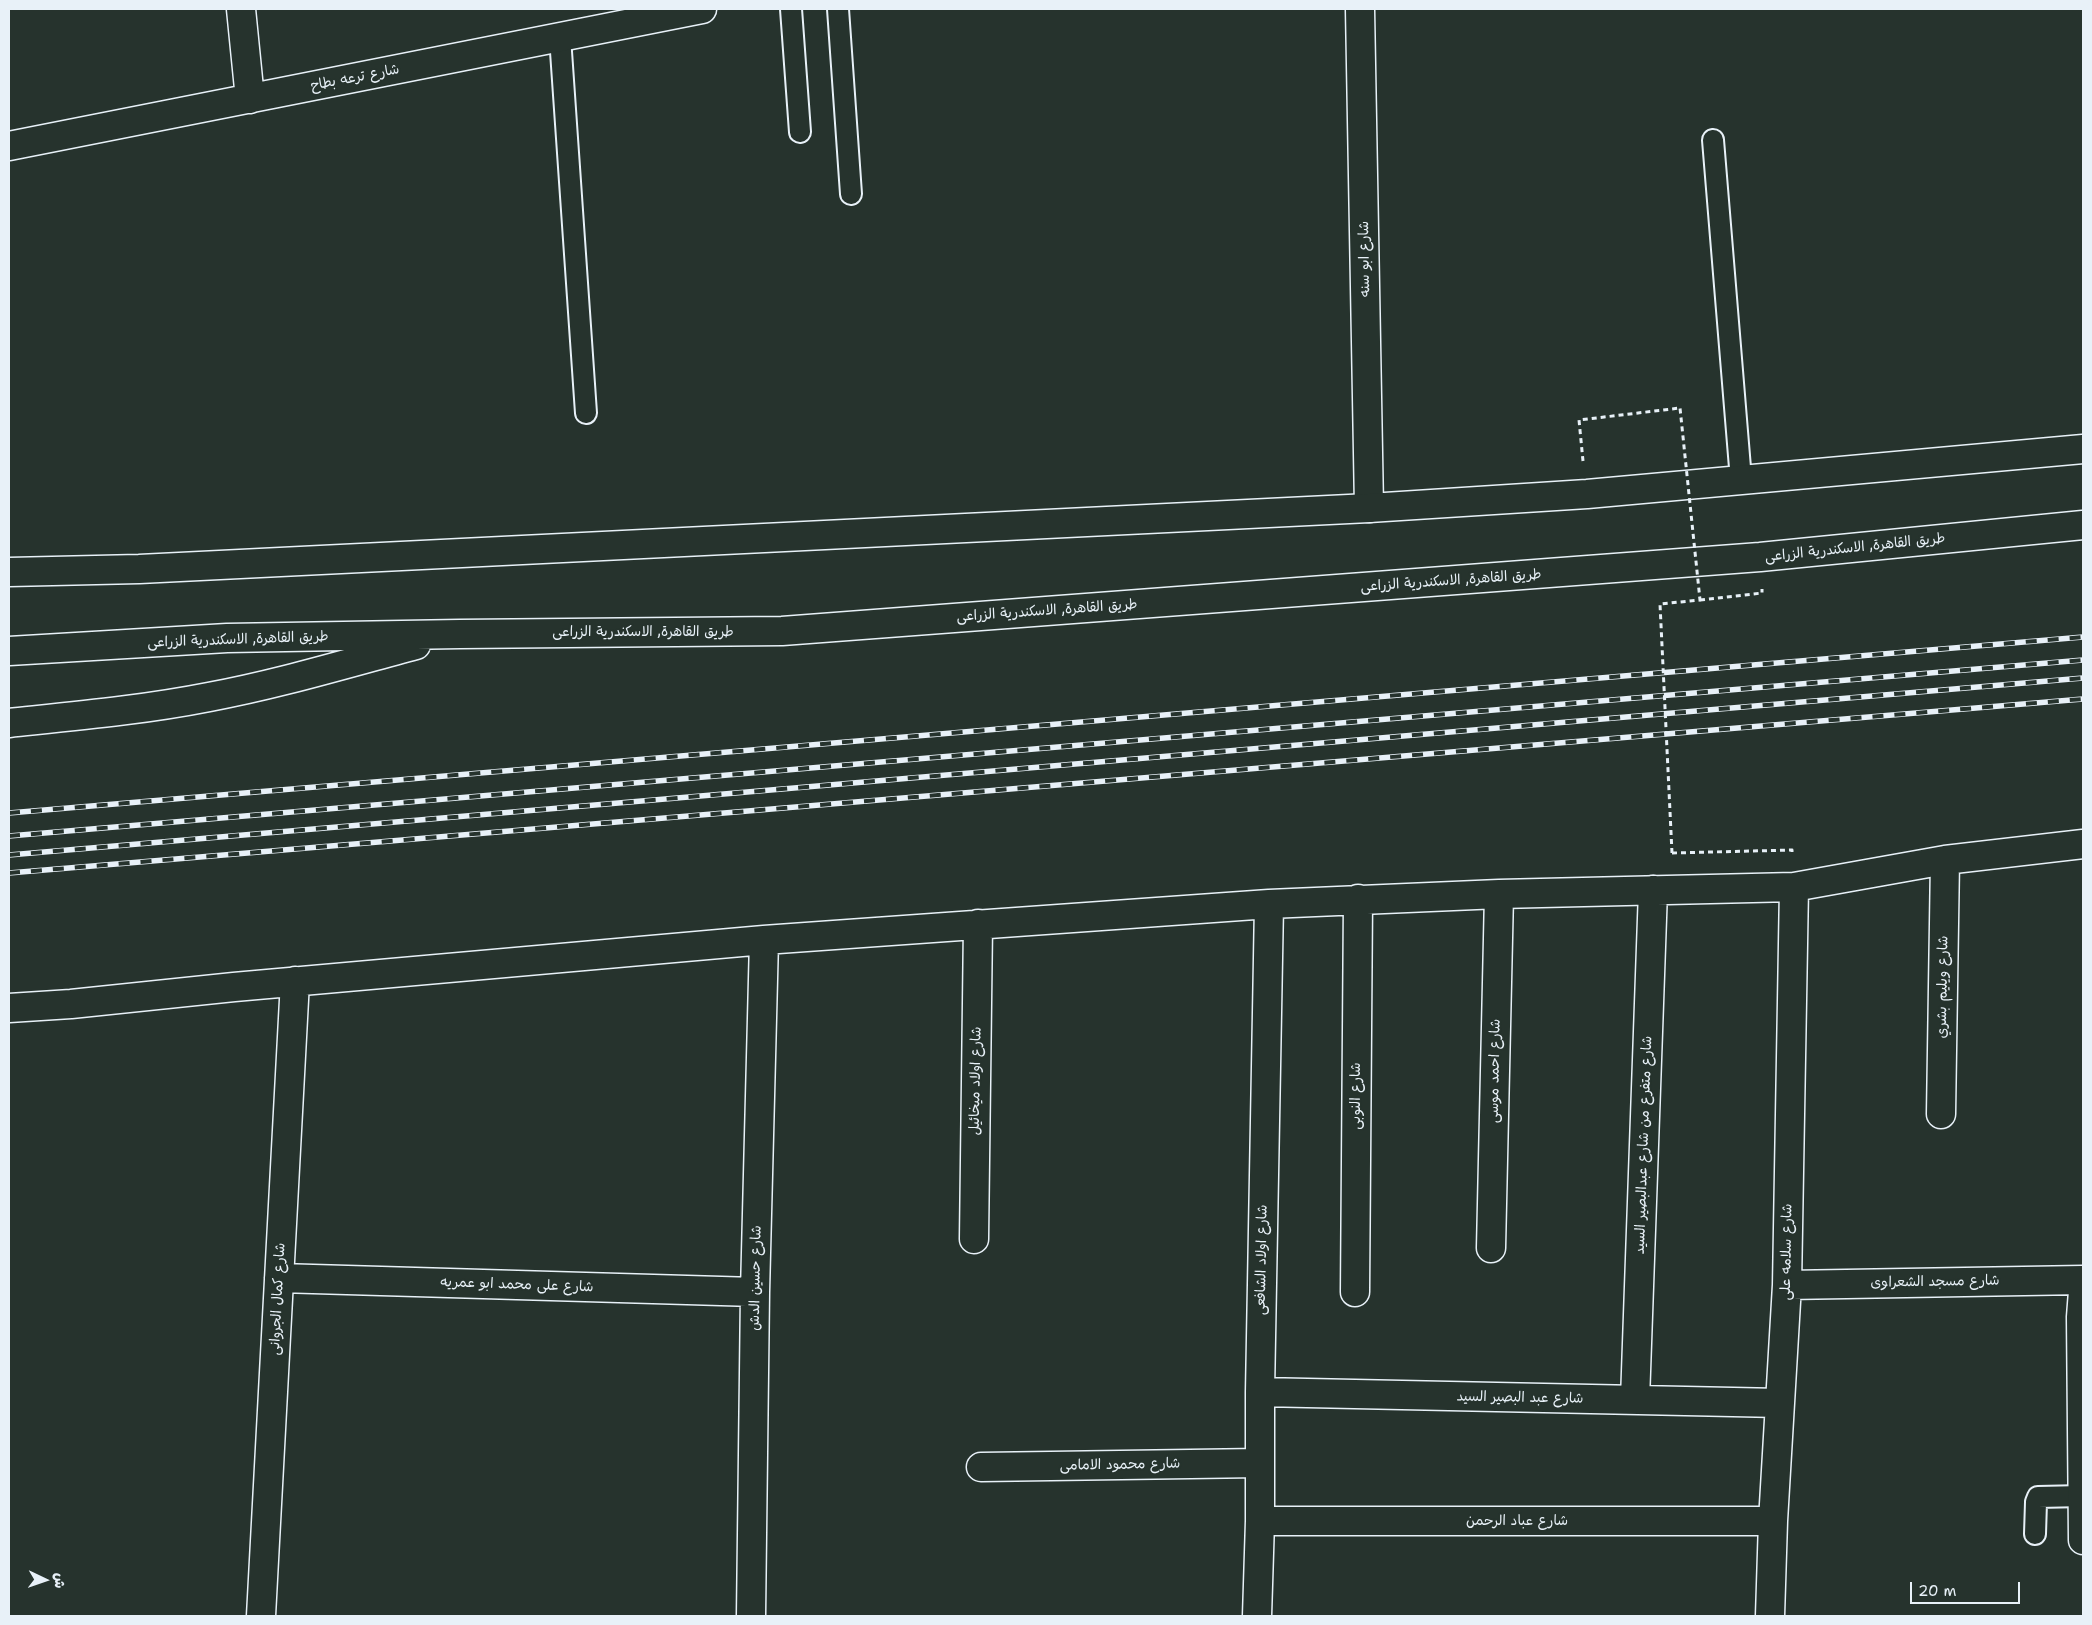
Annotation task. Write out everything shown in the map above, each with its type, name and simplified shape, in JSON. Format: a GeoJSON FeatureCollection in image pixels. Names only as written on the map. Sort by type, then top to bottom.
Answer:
{"type":"FeatureCollection","features":[{"type":"Feature","properties":{"kind":"main road"},"geometry":{"type":"LineString","coordinates":[[241,9],[250,99]]}},
{"type":"Feature","properties":{"kind":"main road","name":"شارع ترعه بطاح"},"geometry":{"type":"LineString","coordinates":[[9,146],[702,9]]}},
{"type":"Feature","properties":{"kind":"main road","name":"شارع ابو سنه"},"geometry":{"type":"LineString","coordinates":[[1360,9],[1370,508]]}},
{"type":"Feature","properties":{"kind":"main road"},"geometry":{"type":"LineString","coordinates":[[9,572],[149,568],[1370,508],[1587,494],[2083,450]]}},
{"type":"Feature","properties":{"kind":"main road","name":"طريق القاهرة, الاسكندرية الزراعى"},"geometry":{"type":"LineString","coordinates":[[9,651],[227,638],[782,632],[1760,557],[2083,525]]}},
{"type":"Feature","properties":{"kind":"main road"},"geometry":{"type":"LineString","coordinates":[[9,724],[144,708],[209,697],[273,683],[460,634]]}},
{"type":"Feature","properties":{"kind":"main road"},"geometry":{"type":"LineString","coordinates":[[9,1008],[71,1004],[295,981],[764,940],[1269,904],[1499,894],[1794,887],[1945,860],[2083,844]]}},
{"type":"Feature","properties":{"kind":"main road","name":"شارع ويليم بشري"},"geometry":{"type":"LineString","coordinates":[[1941,1114],[1945,860]]}},
{"type":"Feature","properties":{"kind":"main road","name":"شارع سلامه على"},"geometry":{"type":"LineString","coordinates":[[1770,1616],[1773,1521],[1787,1285],[1794,887]]}},
{"type":"Feature","properties":{"kind":"main road","name":"شارع متفرع من شارع عبدالبصير السيد"},"geometry":{"type":"LineString","coordinates":[[1635,1400],[1653,890]]}},
{"type":"Feature","properties":{"kind":"main road","name":"شارع احمد موسى"},"geometry":{"type":"LineString","coordinates":[[1491,1248],[1499,894]]}},
{"type":"Feature","properties":{"kind":"main road","name":"شارع النوبى"},"geometry":{"type":"LineString","coordinates":[[1355,1292],[1358,899]]}},
{"type":"Feature","properties":{"kind":"main road","name":"شارع اولاد الشافعى"},"geometry":{"type":"LineString","coordinates":[[1256,1616],[1260,1521],[1260,1392],[1269,904]]}},
{"type":"Feature","properties":{"kind":"main road","name":"شارع اولاد ميخائيل"},"geometry":{"type":"LineString","coordinates":[[974,1238],[978,924]]}},
{"type":"Feature","properties":{"kind":"main road","name":"شارع حسين الدش"},"geometry":{"type":"LineString","coordinates":[[751,1616],[755,1292],[764,940]]}},
{"type":"Feature","properties":{"kind":"main road","name":"شارع كمال الجروانى"},"geometry":{"type":"LineString","coordinates":[[261,1616],[295,981]]}},
{"type":"Feature","properties":{"kind":"main road","name":"شارع على محمد ابو عمريه"},"geometry":{"type":"LineString","coordinates":[[279,1278],[755,1292]]}},
{"type":"Feature","properties":{"kind":"main road","name":"شارع مسجد الشعراوى"},"geometry":{"type":"LineString","coordinates":[[1787,1285],[2083,1280]]}},
{"type":"Feature","properties":{"kind":"main road"},"geometry":{"type":"LineString","coordinates":[[2083,1291],[2081,1317],[2083,1540]]}},
{"type":"Feature","properties":{"kind":"main road","name":"شارع عبد البصير السيد"},"geometry":{"type":"LineString","coordinates":[[1260,1392],[1780,1403]]}},
{"type":"Feature","properties":{"kind":"main road","name":"شارع محمود الامامى"},"geometry":{"type":"LineString","coordinates":[[981,1467],[1260,1463]]}},
{"type":"Feature","properties":{"kind":"main road","name":"شارع عباد الرحمن"},"geometry":{"type":"LineString","coordinates":[[1260,1521],[1773,1521]]}},
{"type":"Feature","properties":{"kind":"lane"},"geometry":{"type":"LineString","coordinates":[[791,9],[800,132]]}},
{"type":"Feature","properties":{"kind":"lane"},"geometry":{"type":"LineString","coordinates":[[838,9],[852,194]]}},
{"type":"Feature","properties":{"kind":"lane"},"geometry":{"type":"LineString","coordinates":[[560,37],[586,413]]}},
{"type":"Feature","properties":{"kind":"lane"},"geometry":{"type":"LineString","coordinates":[[1713,140],[1741,480]]}},
{"type":"Feature","properties":{"kind":"lane"},"geometry":{"type":"LineString","coordinates":[[2034,1534],[2036,1502],[2040,1496],[2083,1496]]}},
{"type":"Feature","properties":{"kind":"path"},"geometry":{"type":"LineString","coordinates":[[1587,494],[1578,420],[1680,408],[1700,600]]}},
{"type":"Feature","properties":{"kind":"path"},"geometry":{"type":"LineString","coordinates":[[1762,593],[1660,604],[1672,852],[1792,850]]}},
{"type":"Feature","properties":{"kind":"railway"},"geometry":{"type":"LineString","coordinates":[[9,813],[2083,637]]}},
{"type":"Feature","properties":{"kind":"railway"},"geometry":{"type":"LineString","coordinates":[[9,836],[2083,660]]}},
{"type":"Feature","properties":{"kind":"railway"},"geometry":{"type":"LineString","coordinates":[[9,855],[2083,678]]}},
{"type":"Feature","properties":{"kind":"railway"},"geometry":{"type":"LineString","coordinates":[[9,873],[2083,699]]}}]}
